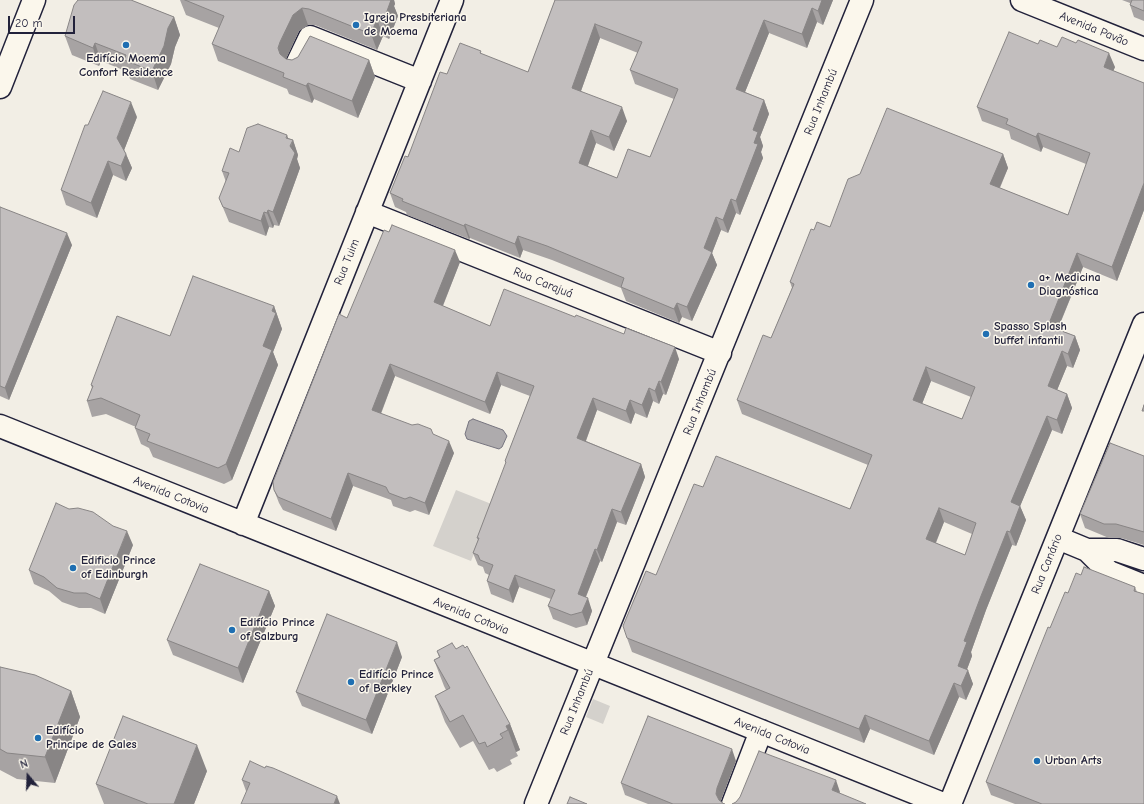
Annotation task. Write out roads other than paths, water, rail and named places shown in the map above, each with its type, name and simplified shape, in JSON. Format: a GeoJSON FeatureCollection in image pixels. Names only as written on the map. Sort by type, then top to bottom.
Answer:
{"type":"FeatureCollection","features":[{"type":"Feature","properties":{"kind":"street"},"geometry":{"type":"LineString","coordinates":[[0,87],[34,0]]}},
{"type":"Feature","properties":{"kind":"street","name":"Rua Tuim"},"geometry":{"type":"LineString","coordinates":[[243,524],[452,0]]}},
{"type":"Feature","properties":{"kind":"street","name":"Rua Inhambú"},"geometry":{"type":"LineString","coordinates":[[536,804],[862,0]]}},
{"type":"Feature","properties":{"kind":"street","name":"Avenida Pavão"},"geometry":{"type":"LineString","coordinates":[[1022,0],[1144,50]]}},
{"type":"Feature","properties":{"kind":"street"},"geometry":{"type":"LineString","coordinates":[[297,64],[310,37],[420,81]]}},
{"type":"Feature","properties":{"kind":"street","name":"Rua Carajuá"},"geometry":{"type":"LineString","coordinates":[[367,212],[720,353]]}},
{"type":"Feature","properties":{"kind":"street","name":"Rua Canário"},"geometry":{"type":"LineString","coordinates":[[938,803],[1058,538],[1144,324]]}},
{"type":"Feature","properties":{"kind":"street","name":"Avenida Cotovia"},"geometry":{"type":"LineString","coordinates":[[0,426],[938,803]]}},
{"type":"Feature","properties":{"kind":"street"},"geometry":{"type":"LineString","coordinates":[[1058,538],[1087,550],[1117,550],[1144,559]]}},
{"type":"Feature","properties":{"kind":"street"},"geometry":{"type":"LineString","coordinates":[[1087,550],[1109,572],[1144,586]]}},
{"type":"Feature","properties":{"kind":"street"},"geometry":{"type":"LineString","coordinates":[[733,804],[761,731]]}},
{"type":"Feature","properties":{"kind":"place","name":"Igreja Presbiteriana de Moema"},"geometry":{"type":"Point","coordinates":[356,25]}},
{"type":"Feature","properties":{"kind":"place","name":"Edifício Moema Confort Residence"},"geometry":{"type":"Point","coordinates":[126,45]}},
{"type":"Feature","properties":{"kind":"place","name":"a+ Medicina Diagnóstica"},"geometry":{"type":"Point","coordinates":[1031,285]}},
{"type":"Feature","properties":{"kind":"place","name":"Spasso Splash buffet infantil"},"geometry":{"type":"Point","coordinates":[986,334]}},
{"type":"Feature","properties":{"kind":"place","name":"Edificio Prince of Edinburgh"},"geometry":{"type":"Point","coordinates":[73,568]}},
{"type":"Feature","properties":{"kind":"place","name":"Edifício Prince of Salzburg"},"geometry":{"type":"Point","coordinates":[232,630]}},
{"type":"Feature","properties":{"kind":"place","name":"Edifício Prince of Berkley"},"geometry":{"type":"Point","coordinates":[351,682]}},
{"type":"Feature","properties":{"kind":"place","name":"Edifício Principe de Gales"},"geometry":{"type":"Point","coordinates":[38,738]}},
{"type":"Feature","properties":{"kind":"place","name":"Urban Arts"},"geometry":{"type":"Point","coordinates":[1037,761]}}]}
